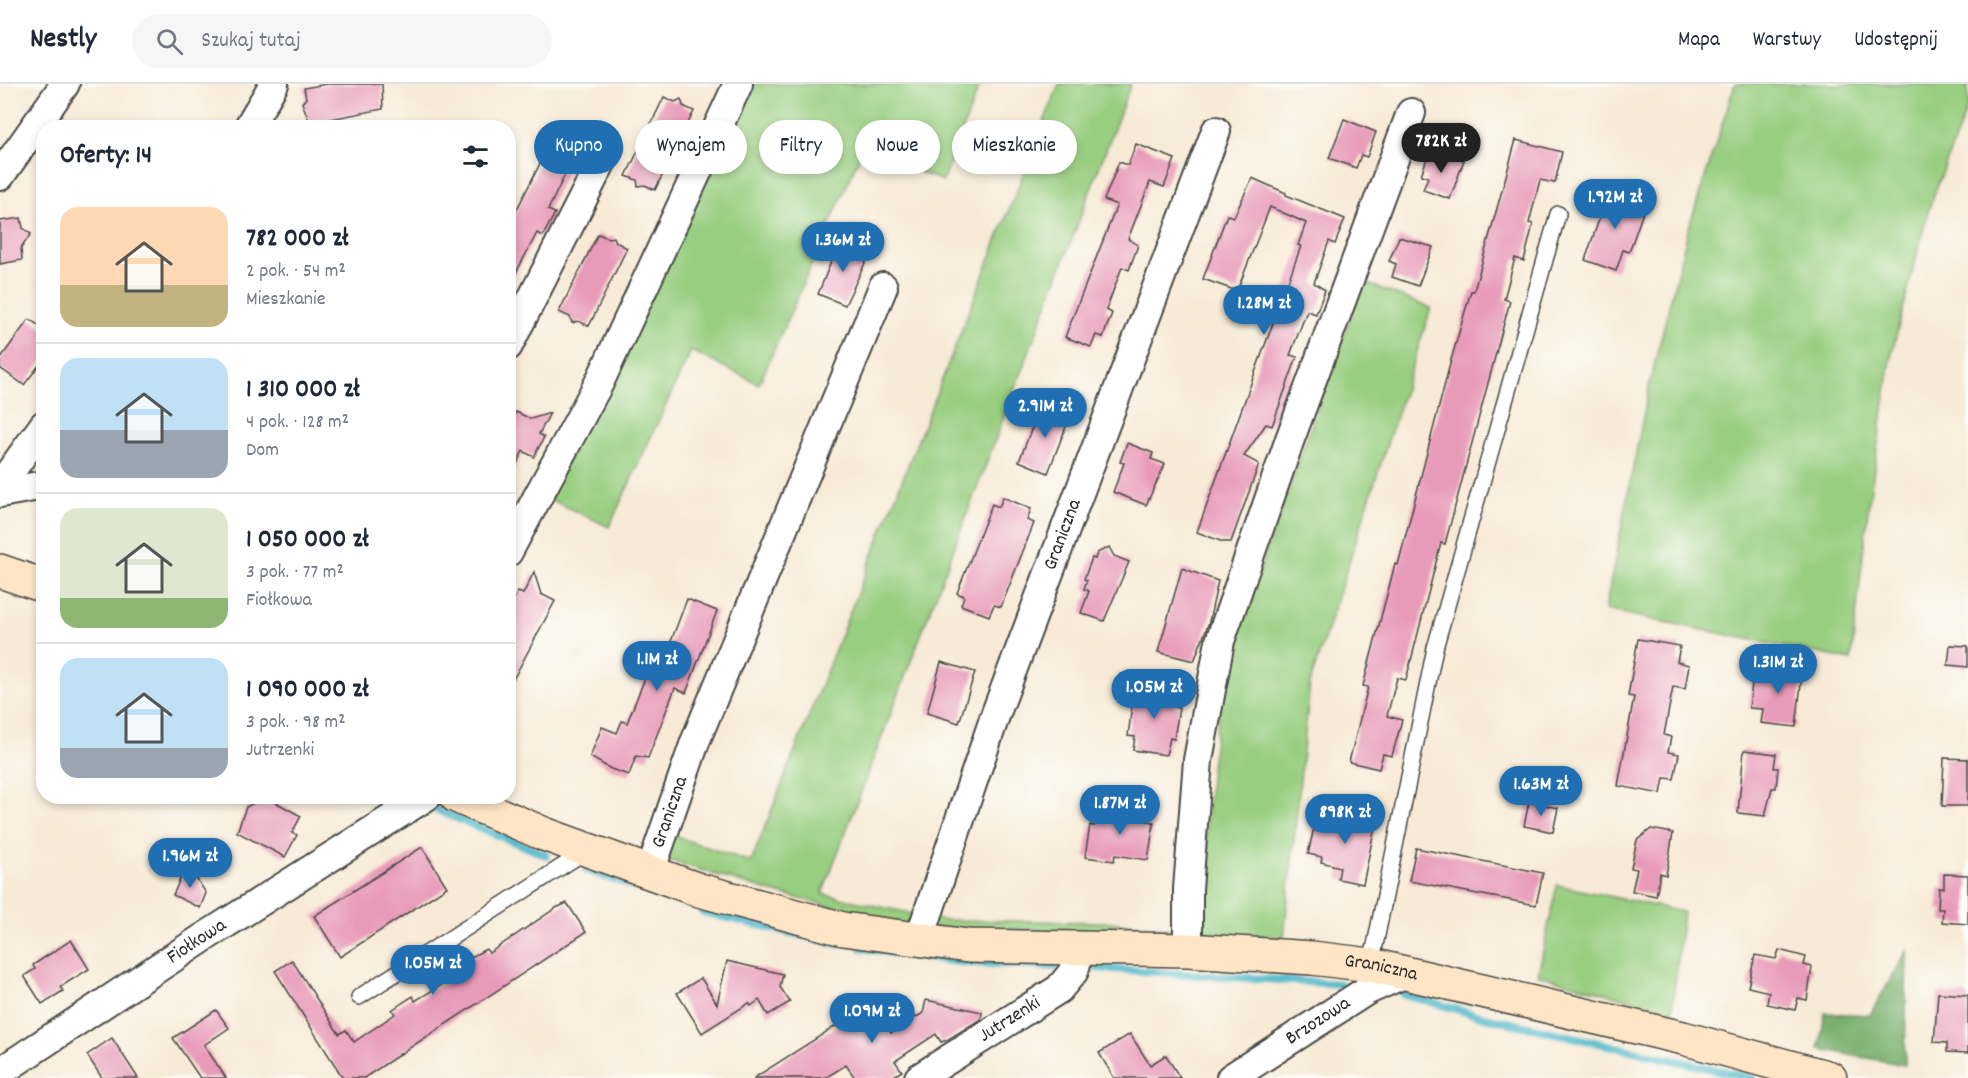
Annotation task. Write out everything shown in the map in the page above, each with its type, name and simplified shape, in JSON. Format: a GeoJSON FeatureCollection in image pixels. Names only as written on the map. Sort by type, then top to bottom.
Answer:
{"type":"FeatureCollection","features":[{"type":"Feature","properties":{"kind":"street"},"geometry":{"type":"LineString","coordinates":[[40,120],[65,84]]}},
{"type":"Feature","properties":{"kind":"street"},"geometry":{"type":"LineString","coordinates":[[253,120],[274,84]]}},
{"type":"Feature","properties":{"kind":"street"},"geometry":{"type":"LineString","coordinates":[[516,537],[599,383],[738,84]]}},
{"type":"Feature","properties":{"kind":"street"},"geometry":{"type":"LineString","coordinates":[[1188,950],[1188,889],[1198,760],[1220,641],[1290,439],[1411,113]]}},
{"type":"Feature","properties":{"kind":"street"},"geometry":{"type":"LineString","coordinates":[[0,176],[36,125]]}},
{"type":"Feature","properties":{"kind":"street","name":"Graniczna"},"geometry":{"type":"LineString","coordinates":[[920,940],[996,712],[1216,131]]}},
{"type":"Feature","properties":{"kind":"street"},"geometry":{"type":"LineString","coordinates":[[516,330],[595,174]]}},
{"type":"Feature","properties":{"kind":"street","name":"Graniczna"},"geometry":{"type":"LineString","coordinates":[[650,872],[695,742],[883,287]]}},
{"type":"Feature","properties":{"kind":"street"},"geometry":{"type":"LineString","coordinates":[[0,486],[36,435]]}},
{"type":"Feature","properties":{"kind":"street"},"geometry":{"type":"LineString","coordinates":[[0,494],[36,487]]}},
{"type":"Feature","properties":{"kind":"street"},"geometry":{"type":"LineString","coordinates":[[0,572],[36,583]]}},
{"type":"Feature","properties":{"kind":"street","name":"Fiołkowa"},"geometry":{"type":"LineString","coordinates":[[0,1072],[213,932],[414,804]]}},
{"type":"Feature","properties":{"kind":"street","name":"Graniczna"},"geometry":{"type":"LineString","coordinates":[[476,804],[588,850],[699,890],[843,929],[968,946],[1188,950],[1312,958],[1371,965],[1683,1038],[1830,1078]]}},
{"type":"Feature","properties":{"kind":"street","name":"Jutrzenki"},"geometry":{"type":"LineString","coordinates":[[919,1078],[1059,989],[1074,971],[1080,947]]}},
{"type":"Feature","properties":{"kind":"street","name":"Brzozowa"},"geometry":{"type":"LineString","coordinates":[[1231,1078],[1366,991],[1408,972]]}},
{"type":"Feature","properties":{"kind":"lane"},"geometry":{"type":"LineString","coordinates":[[1371,965],[1435,648],[1558,214]]}},
{"type":"Feature","properties":{"kind":"lane"},"geometry":{"type":"LineString","coordinates":[[359,997],[588,850]]}},
{"type":"Feature","properties":{"kind":"green space"},"geometry":{"type":"Polygon","coordinates":[[[745,84],[980,84],[966,120],[952,120],[952,157],[943,181],[924,174],[940,174],[940,120],[855,120],[855,167],[759,384],[691,351],[609,527],[549,499],[702,174],[747,174],[747,120],[728,120],[745,84]]]}},
{"type":"Feature","properties":{"kind":"green space"},"geometry":{"type":"Polygon","coordinates":[[[1059,84],[1131,84],[822,894],[941,920],[1112,922],[1177,930],[1173,933],[917,927],[772,892],[649,854],[672,835],[751,862],[1023,174],[1077,174],[1077,120],[1045,120],[1059,84]]]}},
{"type":"Feature","properties":{"kind":"green space"},"geometry":{"type":"Polygon","coordinates":[[[1735,84],[1968,84],[1968,105],[1929,208],[1892,352],[1869,502],[1851,660],[1605,610],[1650,382],[1689,227],[1735,84]]]}},
{"type":"Feature","properties":{"kind":"green space"},"geometry":{"type":"Polygon","coordinates":[[[1363,282],[1431,308],[1310,683],[1284,937],[1200,932],[1210,776],[1225,666],[1363,282]]]}},
{"type":"Feature","properties":{"kind":"green space"},"geometry":{"type":"Polygon","coordinates":[[[1557,885],[1683,912],[1672,1011],[1538,975],[1557,885]]]}},
{"type":"Feature","properties":{"kind":"green space"},"geometry":{"type":"Polygon","coordinates":[[[1907,951],[1905,1065],[1819,1049],[1825,1013],[1870,1015],[1907,951]]]}},
{"type":"Feature","properties":{"kind":"building"},"geometry":{"type":"Polygon","coordinates":[[[327,84],[382,84],[383,109],[326,120],[309,120],[302,103],[306,98],[304,88],[327,84]]]}},
{"type":"Feature","properties":{"kind":"building"},"geometry":{"type":"Polygon","coordinates":[[[664,97],[675,102],[681,99],[683,106],[694,111],[690,120],[653,120],[664,97]]]}},
{"type":"Feature","properties":{"kind":"building"},"geometry":{"type":"Polygon","coordinates":[[[1344,119],[1376,132],[1367,157],[1361,155],[1356,168],[1329,158],[1344,119]]]}},
{"type":"Feature","properties":{"kind":"building"},"geometry":{"type":"Polygon","coordinates":[[[1516,140],[1562,152],[1555,183],[1540,180],[1529,223],[1533,224],[1524,261],[1515,258],[1504,299],[1510,301],[1445,544],[1441,543],[1406,680],[1397,678],[1387,716],[1402,720],[1392,756],[1383,754],[1379,769],[1349,762],[1368,687],[1363,686],[1395,564],[1398,565],[1451,360],[1471,291],[1474,291],[1516,140]]]}},
{"type":"Feature","properties":{"kind":"building"},"geometry":{"type":"Polygon","coordinates":[[[1136,144],[1175,159],[1164,187],[1150,182],[1128,239],[1138,245],[1129,270],[1122,267],[1106,310],[1112,313],[1103,337],[1096,335],[1091,347],[1065,337],[1117,205],[1104,200],[1119,162],[1128,165],[1136,144]]]}},
{"type":"Feature","properties":{"kind":"building"},"geometry":{"type":"Polygon","coordinates":[[[1430,150],[1464,160],[1450,199],[1423,190],[1428,177],[1421,175],[1430,150]]]}},
{"type":"Feature","properties":{"kind":"building"},"geometry":{"type":"Polygon","coordinates":[[[635,157],[635,174],[663,174],[655,190],[645,185],[638,186],[637,180],[626,176],[635,157]]]}},
{"type":"Feature","properties":{"kind":"building"},"geometry":{"type":"Polygon","coordinates":[[[535,174],[565,174],[548,210],[555,213],[543,236],[537,233],[516,273],[516,211],[535,174]]]}},
{"type":"Feature","properties":{"kind":"building"},"geometry":{"type":"Polygon","coordinates":[[[1252,178],[1286,195],[1345,219],[1335,244],[1329,241],[1314,283],[1325,290],[1316,314],[1307,311],[1290,355],[1297,357],[1272,426],[1266,424],[1244,456],[1259,464],[1231,542],[1223,542],[1197,532],[1301,246],[1298,245],[1306,223],[1270,207],[1237,291],[1203,279],[1227,215],[1234,217],[1252,178]]]}},
{"type":"Feature","properties":{"kind":"building"},"geometry":{"type":"Polygon","coordinates":[[[1609,191],[1646,204],[1629,252],[1623,250],[1616,271],[1585,260],[1609,191]]]}},
{"type":"Feature","properties":{"kind":"building"},"geometry":{"type":"Polygon","coordinates":[[[21,218],[23,228],[31,234],[21,248],[22,260],[0,264],[0,221],[21,218]]]}},
{"type":"Feature","properties":{"kind":"building"},"geometry":{"type":"Polygon","coordinates":[[[598,234],[608,238],[614,237],[616,242],[627,248],[589,326],[578,321],[572,323],[570,317],[559,312],[598,234]]]}},
{"type":"Feature","properties":{"kind":"building"},"geometry":{"type":"Polygon","coordinates":[[[1399,237],[1433,247],[1418,286],[1392,277],[1396,264],[1389,261],[1399,237]]]}},
{"type":"Feature","properties":{"kind":"building"},"geometry":{"type":"Polygon","coordinates":[[[839,242],[869,255],[845,305],[818,294],[839,242]]]}},
{"type":"Feature","properties":{"kind":"building"},"geometry":{"type":"Polygon","coordinates":[[[29,319],[36,324],[36,369],[24,385],[0,368],[0,359],[29,319]]]}},
{"type":"Feature","properties":{"kind":"building"},"geometry":{"type":"Polygon","coordinates":[[[1041,405],[1070,416],[1048,473],[1019,461],[1041,405]]]}},
{"type":"Feature","properties":{"kind":"building"},"geometry":{"type":"Polygon","coordinates":[[[516,412],[531,419],[550,413],[539,434],[544,437],[534,457],[523,451],[516,465],[516,412]]]}},
{"type":"Feature","properties":{"kind":"building"},"geometry":{"type":"Polygon","coordinates":[[[1127,443],[1153,453],[1151,459],[1165,464],[1146,505],[1113,492],[1124,463],[1120,462],[1127,443]]]}},
{"type":"Feature","properties":{"kind":"building"},"geometry":{"type":"Polygon","coordinates":[[[1003,497],[1031,509],[1027,520],[1034,523],[1001,607],[994,605],[989,616],[961,605],[964,596],[957,593],[992,504],[999,507],[1003,497]]]}},
{"type":"Feature","properties":{"kind":"building"},"geometry":{"type":"Polygon","coordinates":[[[1109,547],[1114,556],[1129,562],[1104,621],[1081,613],[1089,591],[1084,589],[1087,580],[1084,579],[1092,558],[1095,559],[1097,553],[1109,547]]]}},
{"type":"Feature","properties":{"kind":"building"},"geometry":{"type":"Polygon","coordinates":[[[1182,568],[1218,581],[1209,622],[1194,661],[1158,652],[1182,568]]]}},
{"type":"Feature","properties":{"kind":"building"},"geometry":{"type":"Polygon","coordinates":[[[534,572],[541,594],[555,601],[516,674],[516,596],[518,592],[523,594],[534,572]]]}},
{"type":"Feature","properties":{"kind":"building"},"geometry":{"type":"Polygon","coordinates":[[[687,599],[717,611],[686,693],[675,688],[648,758],[636,756],[629,775],[611,769],[590,757],[602,727],[617,733],[622,721],[627,723],[657,648],[667,652],[687,599]]]}},
{"type":"Feature","properties":{"kind":"building"},"geometry":{"type":"Polygon","coordinates":[[[1638,639],[1680,646],[1677,662],[1689,665],[1685,689],[1673,687],[1664,735],[1671,737],[1668,752],[1679,754],[1674,779],[1664,778],[1661,794],[1618,786],[1634,697],[1628,696],[1638,639]]]}},
{"type":"Feature","properties":{"kind":"building"},"geometry":{"type":"Polygon","coordinates":[[[1950,645],[1968,646],[1968,667],[1948,665],[1950,645]]]}},
{"type":"Feature","properties":{"kind":"building"},"geometry":{"type":"Polygon","coordinates":[[[941,662],[975,672],[959,723],[927,713],[941,662]]]}},
{"type":"Feature","properties":{"kind":"building"},"geometry":{"type":"Polygon","coordinates":[[[1768,663],[1803,667],[1796,727],[1761,723],[1763,709],[1749,708],[1753,675],[1767,677],[1768,663]]]}},
{"type":"Feature","properties":{"kind":"building"},"geometry":{"type":"Polygon","coordinates":[[[1142,685],[1176,690],[1174,707],[1179,708],[1174,739],[1170,738],[1166,755],[1133,750],[1135,737],[1128,736],[1133,697],[1140,698],[1142,685]]]}},
{"type":"Feature","properties":{"kind":"building"},"geometry":{"type":"Polygon","coordinates":[[[1744,750],[1776,754],[1774,768],[1778,768],[1776,788],[1772,788],[1765,816],[1738,813],[1744,750]]]}},
{"type":"Feature","properties":{"kind":"building"},"geometry":{"type":"Polygon","coordinates":[[[1944,758],[1968,759],[1968,806],[1942,806],[1944,758]]]}},
{"type":"Feature","properties":{"kind":"building"},"geometry":{"type":"Polygon","coordinates":[[[1529,802],[1558,808],[1553,832],[1524,826],[1529,802]]]}},
{"type":"Feature","properties":{"kind":"building"},"geometry":{"type":"Polygon","coordinates":[[[252,804],[279,804],[301,816],[292,833],[297,835],[285,857],[237,832],[246,807],[252,804]]]}},
{"type":"Feature","properties":{"kind":"building"},"geometry":{"type":"Polygon","coordinates":[[[1110,808],[1139,813],[1138,819],[1154,822],[1148,860],[1115,855],[1114,861],[1085,857],[1090,825],[1094,826],[1096,814],[1109,816],[1110,808]]]}},
{"type":"Feature","properties":{"kind":"building"},"geometry":{"type":"Polygon","coordinates":[[[1352,812],[1377,817],[1363,884],[1338,879],[1340,867],[1321,862],[1322,857],[1308,854],[1316,819],[1349,826],[1352,812]]]}},
{"type":"Feature","properties":{"kind":"building"},"geometry":{"type":"Polygon","coordinates":[[[1651,829],[1673,833],[1666,875],[1660,873],[1656,896],[1632,891],[1637,869],[1631,868],[1637,840],[1651,829]]]}},
{"type":"Feature","properties":{"kind":"building"},"geometry":{"type":"Polygon","coordinates":[[[422,847],[447,887],[340,957],[314,916],[422,847]]]}},
{"type":"Feature","properties":{"kind":"building"},"geometry":{"type":"Polygon","coordinates":[[[1416,848],[1543,873],[1536,905],[1409,881],[1416,848]]]}},
{"type":"Feature","properties":{"kind":"building"},"geometry":{"type":"Polygon","coordinates":[[[187,864],[206,893],[200,908],[173,895],[187,864]]]}},
{"type":"Feature","properties":{"kind":"building"},"geometry":{"type":"Polygon","coordinates":[[[1944,874],[1968,875],[1968,924],[1942,922],[1943,909],[1938,909],[1939,888],[1944,888],[1944,874]]]}},
{"type":"Feature","properties":{"kind":"building"},"geometry":{"type":"Polygon","coordinates":[[[567,903],[586,932],[364,1078],[343,1078],[275,971],[292,960],[339,1034],[346,1030],[354,1042],[395,1014],[392,1010],[402,1003],[413,996],[415,1001],[455,977],[468,967],[465,962],[475,955],[486,949],[489,953],[567,903]]]}},
{"type":"Feature","properties":{"kind":"building"},"geometry":{"type":"Polygon","coordinates":[[[71,940],[89,969],[60,987],[63,991],[42,1004],[24,976],[35,969],[33,965],[71,940]]]}},
{"type":"Feature","properties":{"kind":"building"},"geometry":{"type":"Polygon","coordinates":[[[1779,950],[1806,957],[1804,965],[1812,967],[1807,1000],[1798,998],[1795,1010],[1767,1004],[1769,992],[1748,987],[1755,955],[1776,959],[1779,950]]]}},
{"type":"Feature","properties":{"kind":"building"},"geometry":{"type":"Polygon","coordinates":[[[727,961],[783,974],[780,987],[790,1002],[768,1015],[759,1000],[751,1006],[749,1003],[702,1033],[677,993],[701,978],[717,1004],[727,961]]]}},
{"type":"Feature","properties":{"kind":"building"},"geometry":{"type":"Polygon","coordinates":[[[1938,993],[1968,995],[1968,1053],[1947,1052],[1947,1043],[1934,1042],[1938,993]]]}},
{"type":"Feature","properties":{"kind":"building"},"geometry":{"type":"Polygon","coordinates":[[[926,1000],[982,1012],[981,1019],[941,1042],[936,1034],[895,1061],[902,1071],[891,1078],[855,1078],[846,1065],[825,1078],[754,1078],[872,1003],[891,1033],[923,1013],[926,1000]]]}},
{"type":"Feature","properties":{"kind":"building"},"geometry":{"type":"Polygon","coordinates":[[[216,1010],[229,1028],[204,1045],[226,1078],[200,1078],[173,1038],[216,1010]]]}},
{"type":"Feature","properties":{"kind":"building"},"geometry":{"type":"Polygon","coordinates":[[[1130,1034],[1150,1065],[1166,1055],[1180,1078],[1114,1078],[1099,1053],[1130,1034]]]}},
{"type":"Feature","properties":{"kind":"building"},"geometry":{"type":"Polygon","coordinates":[[[112,1038],[138,1078],[102,1078],[87,1055],[112,1038]]]}},
{"type":"Feature","properties":{"kind":"waterway"},"geometry":{"type":"LineString","coordinates":[[432,808],[546,855]]}},
{"type":"Feature","properties":{"kind":"waterway"},"geometry":{"type":"LineString","coordinates":[[586,870],[670,899]]}},
{"type":"Feature","properties":{"kind":"waterway"},"geometry":{"type":"LineString","coordinates":[[703,912],[839,944]]}},
{"type":"Feature","properties":{"kind":"waterway"},"geometry":{"type":"LineString","coordinates":[[862,948],[958,962],[1055,967]]}},
{"type":"Feature","properties":{"kind":"waterway"},"geometry":{"type":"LineString","coordinates":[[1096,968],[1340,984]]}},
{"type":"Feature","properties":{"kind":"waterway"},"geometry":{"type":"LineString","coordinates":[[1403,994],[1476,1015],[1752,1078]]}}]}
